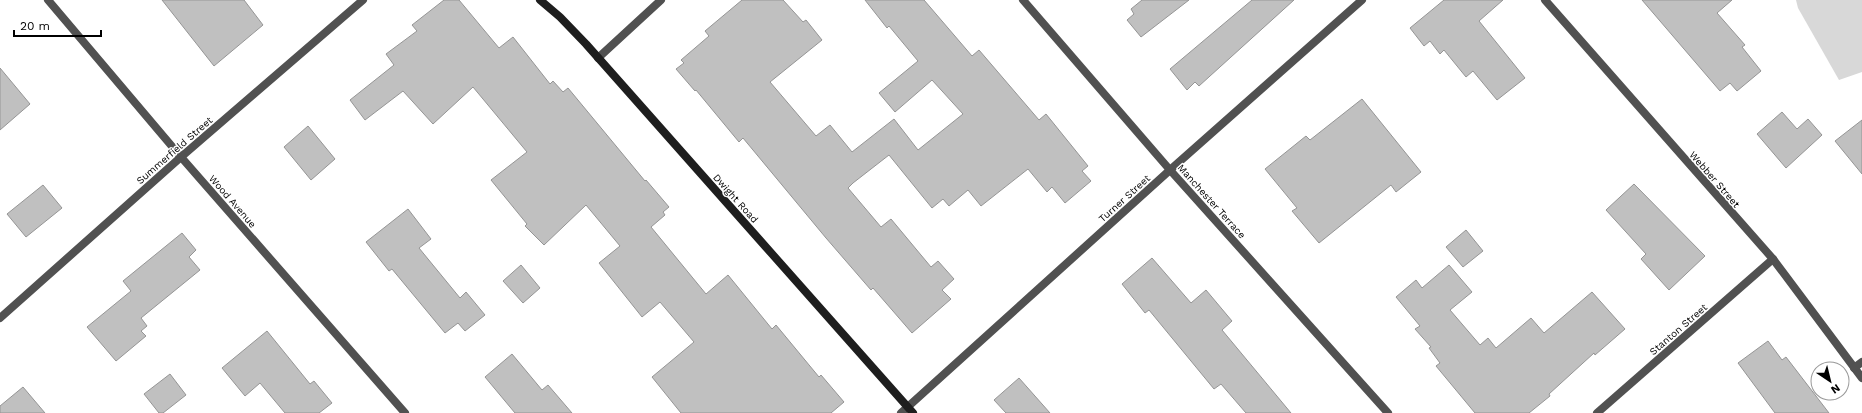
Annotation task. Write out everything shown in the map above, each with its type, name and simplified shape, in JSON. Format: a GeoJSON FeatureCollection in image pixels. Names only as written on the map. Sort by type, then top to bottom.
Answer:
{"type":"FeatureCollection","features":[{"type":"Feature","properties":{"kind":"main road","name":"Dwight Road"},"geometry":{"type":"LineString","coordinates":[[540,0],[560,17],[598,58],[910,410]]}},
{"type":"Feature","properties":{"kind":"street","name":"Wood Avenue"},"geometry":{"type":"LineString","coordinates":[[48,0],[181,157],[405,413]]}},
{"type":"Feature","properties":{"kind":"street","name":"Summerfield Street"},"geometry":{"type":"LineString","coordinates":[[0,318],[181,157],[363,0]]}},
{"type":"Feature","properties":{"kind":"street"},"geometry":{"type":"LineString","coordinates":[[598,58],[661,0]]}},
{"type":"Feature","properties":{"kind":"street","name":"Manchester Terrace"},"geometry":{"type":"LineString","coordinates":[[1023,0],[1170,170],[1388,413]]}},
{"type":"Feature","properties":{"kind":"street","name":"Turner Street"},"geometry":{"type":"LineString","coordinates":[[901,413],[910,410],[1170,170],[1362,0]]}},
{"type":"Feature","properties":{"kind":"street","name":"Webber Street"},"geometry":{"type":"LineString","coordinates":[[1545,0],[1773,259],[1862,378]]}},
{"type":"Feature","properties":{"kind":"street","name":"Stanton Street"},"geometry":{"type":"LineString","coordinates":[[1597,413],[1773,259]]}},
{"type":"Feature","properties":{"kind":"street"},"geometry":{"type":"LineString","coordinates":[[1854,368],[1862,362]]}},
{"type":"Feature","properties":{"kind":"shaded area"},"geometry":{"type":"Polygon","coordinates":[[[1796,0],[1862,0],[1862,72],[1839,80],[1798,8],[1796,0]]]}},
{"type":"Feature","properties":{"kind":"building"},"geometry":{"type":"Polygon","coordinates":[[[162,0],[244,0],[263,25],[214,66],[162,0]]]}},
{"type":"Feature","properties":{"kind":"building"},"geometry":{"type":"Polygon","coordinates":[[[444,0],[459,0],[499,48],[513,37],[550,84],[553,81],[563,92],[568,88],[645,181],[646,180],[669,207],[663,212],[665,215],[651,227],[706,294],[728,275],[772,329],[776,325],[819,377],[821,375],[844,402],[831,413],[681,413],[652,377],[694,342],[660,302],[642,317],[599,263],[620,246],[586,205],[544,245],[525,226],[527,224],[491,180],[527,152],[473,87],[433,124],[403,91],[365,120],[350,100],[394,65],[386,54],[417,31],[412,25],[444,0]]]}},
{"type":"Feature","properties":{"kind":"building"},"geometry":{"type":"Polygon","coordinates":[[[742,0],[783,0],[803,22],[806,20],[822,40],[770,82],[816,136],[830,125],[852,152],[894,119],[918,150],[963,114],[932,80],[895,112],[879,93],[918,61],[889,26],[887,28],[865,0],[924,0],[972,56],[979,50],[1039,120],[1046,114],[1088,166],[1082,171],[1091,181],[1065,203],[1052,187],[1047,192],[1028,169],[981,206],[968,190],[949,206],[943,199],[932,208],[889,155],[853,183],[848,188],[881,227],[891,219],[931,267],[938,261],[954,279],[942,290],[951,299],[912,333],[873,288],[871,290],[743,138],[739,142],[696,90],[695,91],[676,69],[684,63],[681,60],[709,36],[705,31],[742,0]]]}},
{"type":"Feature","properties":{"kind":"building"},"geometry":{"type":"Polygon","coordinates":[[[1142,0],[1189,0],[1141,37],[1127,20],[1134,14],[1131,9],[1142,0]]]}},
{"type":"Feature","properties":{"kind":"building"},"geometry":{"type":"Polygon","coordinates":[[[1252,0],[1294,0],[1199,86],[1195,82],[1187,90],[1170,69],[1252,0]]]}},
{"type":"Feature","properties":{"kind":"building"},"geometry":{"type":"Polygon","coordinates":[[[1444,0],[1503,0],[1479,21],[1525,78],[1497,100],[1473,71],[1466,77],[1444,50],[1440,54],[1430,41],[1424,46],[1410,28],[1444,0]]]}},
{"type":"Feature","properties":{"kind":"building"},"geometry":{"type":"Polygon","coordinates":[[[1642,0],[1732,0],[1717,13],[1745,45],[1742,47],[1761,71],[1737,91],[1730,83],[1720,91],[1642,0]]]}},
{"type":"Feature","properties":{"kind":"building"},"geometry":{"type":"Polygon","coordinates":[[[0,68],[30,104],[0,130],[0,68]]]}},
{"type":"Feature","properties":{"kind":"building"},"geometry":{"type":"Polygon","coordinates":[[[1362,99],[1421,172],[1396,192],[1391,185],[1319,243],[1292,211],[1297,208],[1265,169],[1306,136],[1310,140],[1362,99]]]}},
{"type":"Feature","properties":{"kind":"building"},"geometry":{"type":"Polygon","coordinates":[[[1782,112],[1797,129],[1808,119],[1822,135],[1786,168],[1757,134],[1782,112]]]}},
{"type":"Feature","properties":{"kind":"building"},"geometry":{"type":"Polygon","coordinates":[[[1862,120],[1862,174],[1835,141],[1862,120]]]}},
{"type":"Feature","properties":{"kind":"building"},"geometry":{"type":"Polygon","coordinates":[[[308,126],[335,159],[311,180],[284,147],[308,126]]]}},
{"type":"Feature","properties":{"kind":"building"},"geometry":{"type":"Polygon","coordinates":[[[1634,184],[1705,256],[1669,290],[1641,259],[1646,254],[1606,210],[1634,184]]]}},
{"type":"Feature","properties":{"kind":"building"},"geometry":{"type":"Polygon","coordinates":[[[43,185],[62,208],[26,237],[7,214],[43,185]]]}},
{"type":"Feature","properties":{"kind":"building"},"geometry":{"type":"Polygon","coordinates":[[[408,209],[431,239],[419,248],[460,298],[466,292],[485,315],[465,331],[458,323],[445,333],[392,269],[389,271],[366,242],[408,209]]]}},
{"type":"Feature","properties":{"kind":"building"},"geometry":{"type":"Polygon","coordinates":[[[1466,230],[1483,251],[1463,267],[1446,247],[1466,230]]]}},
{"type":"Feature","properties":{"kind":"building"},"geometry":{"type":"Polygon","coordinates":[[[182,233],[196,250],[189,257],[200,270],[141,318],[147,326],[141,331],[146,336],[116,361],[87,327],[131,291],[123,281],[182,233]]]}},
{"type":"Feature","properties":{"kind":"building"},"geometry":{"type":"Polygon","coordinates":[[[1152,258],[1191,303],[1206,290],[1232,321],[1222,330],[1291,413],[1246,413],[1221,384],[1214,389],[1149,310],[1145,313],[1122,284],[1152,258]]]}},
{"type":"Feature","properties":{"kind":"building"},"geometry":{"type":"Polygon","coordinates":[[[521,265],[540,288],[523,303],[503,281],[521,265]]]}},
{"type":"Feature","properties":{"kind":"building"},"geometry":{"type":"Polygon","coordinates":[[[1449,265],[1472,292],[1450,310],[1480,345],[1488,338],[1496,348],[1531,318],[1544,333],[1592,292],[1625,329],[1595,355],[1594,353],[1549,394],[1550,396],[1529,413],[1475,413],[1436,366],[1440,363],[1429,348],[1431,347],[1415,329],[1420,326],[1396,297],[1416,280],[1422,288],[1449,265]]]}},
{"type":"Feature","properties":{"kind":"building"},"geometry":{"type":"Polygon","coordinates":[[[267,331],[310,384],[314,381],[332,403],[319,413],[285,413],[260,383],[245,396],[222,368],[267,331]]]}},
{"type":"Feature","properties":{"kind":"building"},"geometry":{"type":"Polygon","coordinates":[[[1768,341],[1782,360],[1786,357],[1810,388],[1810,401],[1820,401],[1829,413],[1775,413],[1738,363],[1768,341]]]}},
{"type":"Feature","properties":{"kind":"building"},"geometry":{"type":"Polygon","coordinates":[[[512,354],[542,390],[548,385],[572,413],[515,413],[485,377],[512,354]]]}},
{"type":"Feature","properties":{"kind":"building"},"geometry":{"type":"Polygon","coordinates":[[[170,374],[186,395],[163,413],[159,413],[144,394],[170,374]]]}},
{"type":"Feature","properties":{"kind":"building"},"geometry":{"type":"Polygon","coordinates":[[[1019,378],[1050,413],[1006,413],[994,400],[1019,378]]]}},
{"type":"Feature","properties":{"kind":"building"},"geometry":{"type":"Polygon","coordinates":[[[23,387],[45,413],[0,413],[0,406],[23,387]]]}}]}
